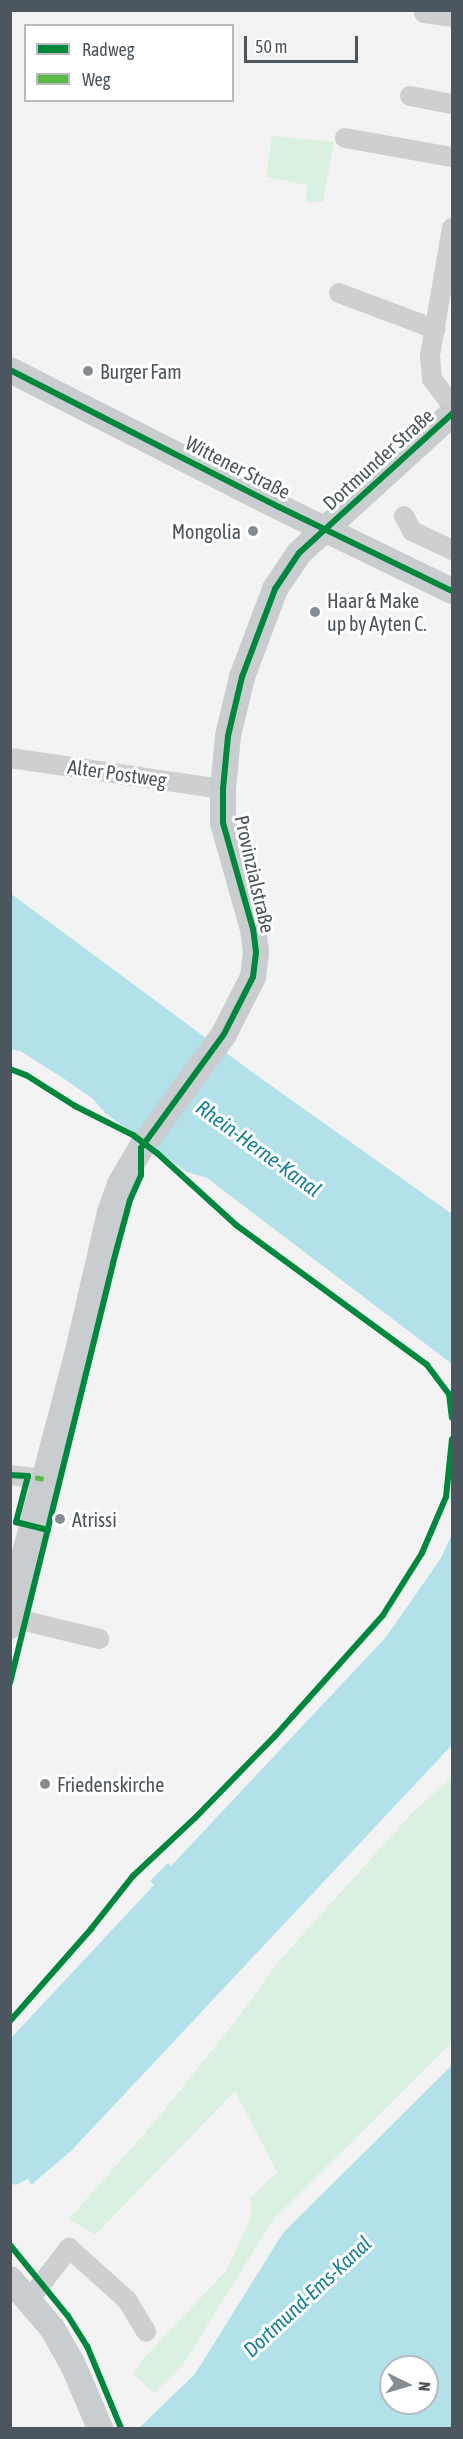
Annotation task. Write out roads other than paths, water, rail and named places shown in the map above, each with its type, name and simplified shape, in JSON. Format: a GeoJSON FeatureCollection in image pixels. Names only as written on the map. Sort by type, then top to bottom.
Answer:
{"type":"FeatureCollection","features":[{"type":"Feature","properties":{"kind":"main road","name":"Wittener Straße"},"geometry":{"type":"LineString","coordinates":[[10,370],[279,507],[453,591]]}},
{"type":"Feature","properties":{"kind":"main road","name":"Dortmunder Straße"},"geometry":{"type":"LineString","coordinates":[[327,529],[352,502],[453,414]]}},
{"type":"Feature","properties":{"kind":"main road","name":"Provinzialstraße"},"geometry":{"type":"LineString","coordinates":[[12,1622],[44,1479],[110,1212],[120,1184],[141,1148],[224,1034],[249,986],[256,952],[253,928],[223,823],[223,789],[228,736],[242,676],[275,589],[298,553],[327,529]]}},
{"type":"Feature","properties":{"kind":"main road"},"geometry":{"type":"LineString","coordinates":[[10,2279],[52,2328],[73,2365],[100,2428]]}},
{"type":"Feature","properties":{"kind":"street"},"geometry":{"type":"LineString","coordinates":[[424,13],[453,18]]}},
{"type":"Feature","properties":{"kind":"street"},"geometry":{"type":"LineString","coordinates":[[410,96],[453,104]]}},
{"type":"Feature","properties":{"kind":"street"},"geometry":{"type":"LineString","coordinates":[[345,138],[453,156]]}},
{"type":"Feature","properties":{"kind":"street"},"geometry":{"type":"LineString","coordinates":[[453,228],[430,356],[432,379],[453,406]]}},
{"type":"Feature","properties":{"kind":"street"},"geometry":{"type":"LineString","coordinates":[[339,294],[435,329]]}},
{"type":"Feature","properties":{"kind":"street"},"geometry":{"type":"LineString","coordinates":[[404,516],[412,531],[453,550]]}},
{"type":"Feature","properties":{"kind":"street","name":"Alter Postweg"},"geometry":{"type":"LineString","coordinates":[[10,758],[223,789]]}},
{"type":"Feature","properties":{"kind":"street"},"geometry":{"type":"LineString","coordinates":[[10,1475],[44,1479]]}},
{"type":"Feature","properties":{"kind":"street"},"geometry":{"type":"LineString","coordinates":[[12,1622],[99,1639]]}},
{"type":"Feature","properties":{"kind":"street"},"geometry":{"type":"LineString","coordinates":[[29,2300],[69,2248],[127,2300],[146,2332]]}},
{"type":"Feature","properties":{"kind":"water","name":"Rhein-Herne-Kanal"},"geometry":{"type":"Polygon","coordinates":[[[10,893],[252,1072],[452,1214],[452,1364],[207,1178],[187,1172],[105,1113],[93,1099],[63,1078],[20,1051],[11,1049],[10,893]]]}},
{"type":"Feature","properties":{"kind":"water"},"geometry":{"type":"Polygon","coordinates":[[[452,1534],[452,1745],[71,2151],[31,2185],[28,2179],[16,2185],[11,2183],[11,2038],[154,1885],[150,1881],[168,1863],[171,1866],[386,1637],[441,1558],[452,1534]]]}},
{"type":"Feature","properties":{"kind":"water","name":"Dortmund-Ems-Kanal"},"geometry":{"type":"Polygon","coordinates":[[[452,2065],[452,2428],[139,2428],[195,2374],[283,2233],[452,2065]]]}},
{"type":"Feature","properties":{"kind":"place","name":"Burger Fam"},"geometry":{"type":"Point","coordinates":[88,371]}},
{"type":"Feature","properties":{"kind":"place","name":"Mongolia"},"geometry":{"type":"Point","coordinates":[253,531]}},
{"type":"Feature","properties":{"kind":"place","name":"Haar & Make up by Ayten C."},"geometry":{"type":"Point","coordinates":[315,612]}},
{"type":"Feature","properties":{"kind":"place","name":"Atrissi"},"geometry":{"type":"Point","coordinates":[60,1519]}},
{"type":"Feature","properties":{"kind":"place","name":"Friedenskirche"},"geometry":{"type":"Point","coordinates":[45,1784]}}]}
